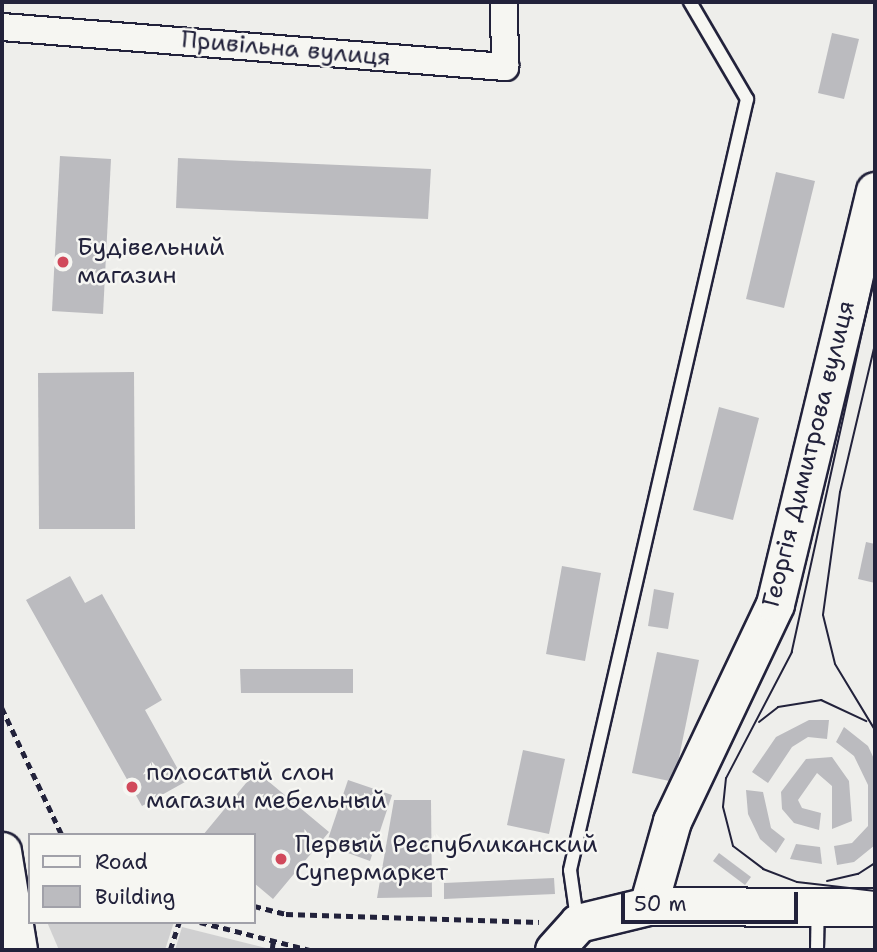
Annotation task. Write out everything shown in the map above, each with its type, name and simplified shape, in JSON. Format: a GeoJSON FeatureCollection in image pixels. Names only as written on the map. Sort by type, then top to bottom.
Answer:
{"type":"FeatureCollection","features":[{"type":"Feature","properties":{"kind":"street","name":"Привільна вулиця"},"geometry":{"type":"LineString","coordinates":[[2,27],[505,67],[504,2]]}},
{"type":"Feature","properties":{"kind":"street","name":"Георгія Димитрова вулиця"},"geometry":{"type":"LineString","coordinates":[[648,906],[672,821],[775,604],[875,191]]}},
{"type":"Feature","properties":{"kind":"street"},"geometry":{"type":"LineString","coordinates":[[2,851],[18,950]]}},
{"type":"Feature","properties":{"kind":"street"},"geometry":{"type":"LineString","coordinates":[[554,950],[578,923],[648,906],[875,907]]}},
{"type":"Feature","properties":{"kind":"lane"},"geometry":{"type":"LineString","coordinates":[[578,923],[570,870],[747,99],[690,2]]}},
{"type":"Feature","properties":{"kind":"lane"},"geometry":{"type":"LineString","coordinates":[[817,950],[818,908]]}},
{"type":"Feature","properties":{"kind":"path"},"geometry":{"type":"LineString","coordinates":[[2,708],[61,833]]}},
{"type":"Feature","properties":{"kind":"path"},"geometry":{"type":"LineString","coordinates":[[256,906],[286,914],[578,923]]}},
{"type":"Feature","properties":{"kind":"path"},"geometry":{"type":"LineString","coordinates":[[170,950],[178,924]]}},
{"type":"Feature","properties":{"kind":"path"},"geometry":{"type":"LineString","coordinates":[[208,924],[310,950]]}},
{"type":"Feature","properties":{"kind":"path"},"geometry":{"type":"LineString","coordinates":[[272,950],[273,940]]}},
{"type":"Feature","properties":{"kind":"shaded area"},"geometry":{"type":"Polygon","coordinates":[[[48,924],[173,924],[165,950],[59,950],[48,924]]]}},
{"type":"Feature","properties":{"kind":"shaded area"},"geometry":{"type":"Polygon","coordinates":[[[182,927],[266,948],[266,950],[175,950],[182,927]]]}},
{"type":"Feature","properties":{"kind":"building"},"geometry":{"type":"Polygon","coordinates":[[[832,33],[859,39],[844,99],[818,93],[832,33]]]}},
{"type":"Feature","properties":{"kind":"building"},"geometry":{"type":"Polygon","coordinates":[[[60,156],[111,159],[103,314],[52,311],[60,156]]]}},
{"type":"Feature","properties":{"kind":"building"},"geometry":{"type":"Polygon","coordinates":[[[178,158],[431,169],[428,219],[176,208],[178,158]]]}},
{"type":"Feature","properties":{"kind":"building"},"geometry":{"type":"Polygon","coordinates":[[[776,172],[815,181],[784,308],[746,299],[776,172]]]}},
{"type":"Feature","properties":{"kind":"building"},"geometry":{"type":"Polygon","coordinates":[[[134,372],[135,529],[39,529],[38,373],[134,372]]]}},
{"type":"Feature","properties":{"kind":"building"},"geometry":{"type":"Polygon","coordinates":[[[719,407],[759,418],[733,520],[693,510],[719,407]]]}},
{"type":"Feature","properties":{"kind":"building"},"geometry":{"type":"Polygon","coordinates":[[[866,542],[875,544],[875,583],[858,579],[866,542]]]}},
{"type":"Feature","properties":{"kind":"building"},"geometry":{"type":"Polygon","coordinates":[[[562,566],[601,573],[585,661],[546,654],[562,566]]]}},
{"type":"Feature","properties":{"kind":"building"},"geometry":{"type":"Polygon","coordinates":[[[70,576],[85,603],[102,594],[162,700],[145,710],[185,782],[142,806],[26,600],[70,576]]]}},
{"type":"Feature","properties":{"kind":"building"},"geometry":{"type":"Polygon","coordinates":[[[654,589],[674,593],[668,629],[648,626],[654,589]]]}},
{"type":"Feature","properties":{"kind":"building"},"geometry":{"type":"Polygon","coordinates":[[[657,652],[699,660],[674,782],[632,773],[657,652]]]}},
{"type":"Feature","properties":{"kind":"building"},"geometry":{"type":"Polygon","coordinates":[[[240,669],[353,669],[353,693],[241,693],[240,669]]]}},
{"type":"Feature","properties":{"kind":"building"},"geometry":{"type":"Polygon","coordinates":[[[809,720],[829,720],[827,739],[808,737],[792,747],[768,783],[752,772],[776,737],[809,720]]]}},
{"type":"Feature","properties":{"kind":"building"},"geometry":{"type":"Polygon","coordinates":[[[844,727],[868,746],[875,761],[875,845],[854,862],[837,865],[834,846],[852,843],[868,826],[868,785],[854,756],[836,742],[844,727]]]}},
{"type":"Feature","properties":{"kind":"building"},"geometry":{"type":"Polygon","coordinates":[[[523,750],[565,759],[549,834],[507,825],[523,750]]]}},
{"type":"Feature","properties":{"kind":"building"},"geometry":{"type":"Polygon","coordinates":[[[832,757],[849,781],[852,821],[832,829],[832,786],[817,773],[798,800],[802,808],[821,813],[819,830],[794,823],[782,809],[781,792],[806,759],[832,757]]]}},
{"type":"Feature","properties":{"kind":"building","name":"Первый Республиканский Супермаркет"},"geometry":{"type":"Polygon","coordinates":[[[256,771],[329,832],[273,899],[256,885],[256,833],[205,833],[256,771]]]}},
{"type":"Feature","properties":{"kind":"building"},"geometry":{"type":"Polygon","coordinates":[[[348,780],[392,795],[370,861],[326,845],[348,780]]]}},
{"type":"Feature","properties":{"kind":"building"},"geometry":{"type":"Polygon","coordinates":[[[746,790],[763,792],[771,828],[785,839],[776,853],[760,839],[748,814],[746,790]]]}},
{"type":"Feature","properties":{"kind":"building"},"geometry":{"type":"Polygon","coordinates":[[[394,800],[431,800],[432,897],[377,898],[394,800]]]}},
{"type":"Feature","properties":{"kind":"building"},"geometry":{"type":"Polygon","coordinates":[[[796,844],[820,847],[822,864],[790,859],[796,844]]]}},
{"type":"Feature","properties":{"kind":"building"},"geometry":{"type":"Polygon","coordinates":[[[719,853],[751,877],[745,885],[713,861],[719,853]]]}},
{"type":"Feature","properties":{"kind":"building"},"geometry":{"type":"Polygon","coordinates":[[[554,878],[555,894],[444,899],[444,883],[554,878]]]}},
{"type":"Feature","properties":{"kind":"tram line"},"geometry":{"type":"LineString","coordinates":[[875,273],[792,652],[726,778],[723,807],[733,846],[763,869],[797,882],[875,891]]}},
{"type":"Feature","properties":{"kind":"tram line"},"geometry":{"type":"LineString","coordinates":[[875,344],[840,492],[823,615],[835,664],[875,730]]}},
{"type":"Feature","properties":{"kind":"tram line"},"geometry":{"type":"LineString","coordinates":[[759,722],[778,707],[821,700],[866,721]]}},
{"type":"Feature","properties":{"kind":"tram line"},"geometry":{"type":"LineString","coordinates":[[827,881],[858,874],[875,863]]}},
{"type":"Feature","properties":{"kind":"place","name":"Будівельний магазин"},"geometry":{"type":"Point","coordinates":[63,262]}},
{"type":"Feature","properties":{"kind":"place","name":"полосатый слон магазин мебельный"},"geometry":{"type":"Point","coordinates":[132,787]}},
{"type":"Feature","properties":{"kind":"place","name":"Первый Республиканский Супермаркет"},"geometry":{"type":"Point","coordinates":[281,859]}}]}
